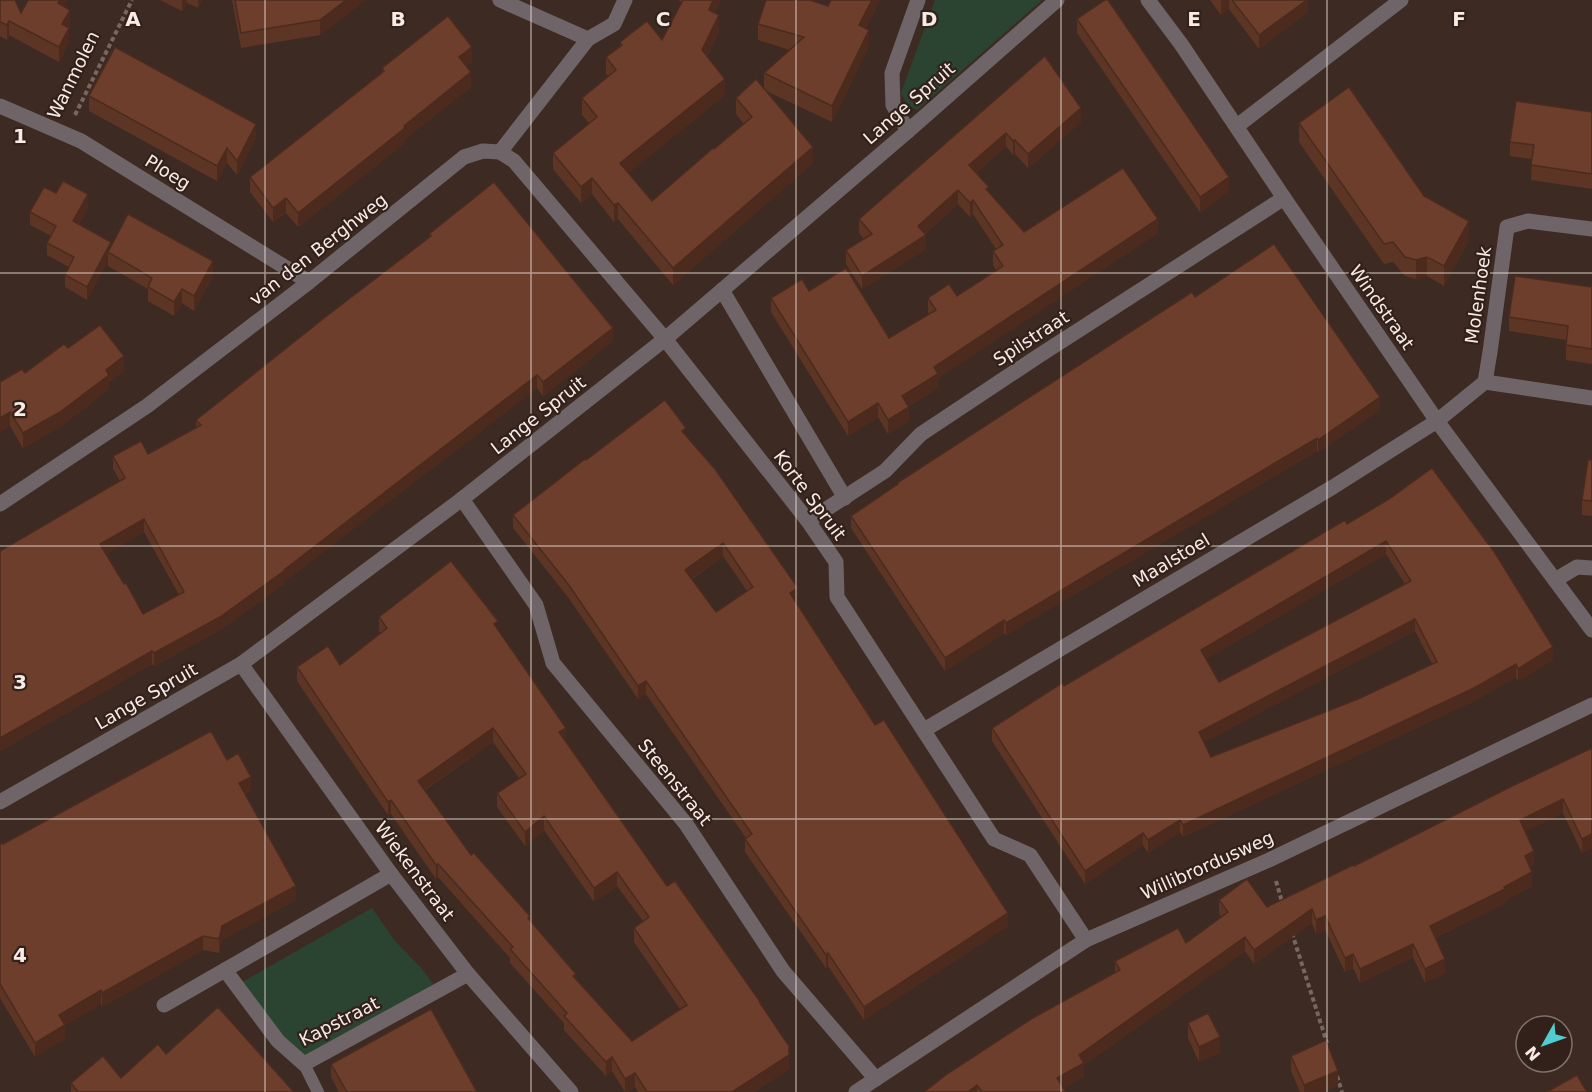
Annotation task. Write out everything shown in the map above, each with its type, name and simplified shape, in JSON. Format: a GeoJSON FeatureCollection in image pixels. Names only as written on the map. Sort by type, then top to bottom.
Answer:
{"type":"FeatureCollection","features":[{"type":"Feature","properties":{"kind":"street"},"geometry":{"type":"LineString","coordinates":[[500,0],[588,39]]}},
{"type":"Feature","properties":{"kind":"street"},"geometry":{"type":"LineString","coordinates":[[500,152],[588,39],[614,24],[625,0]]}},
{"type":"Feature","properties":{"kind":"street"},"geometry":{"type":"LineString","coordinates":[[908,131],[893,105],[892,73],[918,0]]}},
{"type":"Feature","properties":{"kind":"street","name":"Lange Spruit"},"geometry":{"type":"LineString","coordinates":[[0,802],[241,664],[462,499],[665,339],[1057,0]]}},
{"type":"Feature","properties":{"kind":"street","name":"Windstraat"},"geometry":{"type":"LineString","coordinates":[[1148,0],[1181,44],[1437,421],[1592,630]]}},
{"type":"Feature","properties":{"kind":"street"},"geometry":{"type":"LineString","coordinates":[[1237,126],[1401,0]]}},
{"type":"Feature","properties":{"kind":"street","name":"Ploeg"},"geometry":{"type":"LineString","coordinates":[[0,106],[81,141],[309,282]]}},
{"type":"Feature","properties":{"kind":"street","name":"van den Berghweg"},"geometry":{"type":"LineString","coordinates":[[0,504],[147,406],[309,282],[464,157],[483,151],[500,152]]}},
{"type":"Feature","properties":{"kind":"street","name":"Korte Spruit"},"geometry":{"type":"LineString","coordinates":[[500,152],[514,161],[665,339],[808,521],[836,562],[837,597],[994,839],[1030,855],[1086,940]]}},
{"type":"Feature","properties":{"kind":"street","name":"Spilstraat"},"geometry":{"type":"LineString","coordinates":[[808,521],[885,471],[921,434],[1284,198]]}},
{"type":"Feature","properties":{"kind":"street","name":"Molenhoek"},"geometry":{"type":"LineString","coordinates":[[1485,381],[1507,226],[1528,221],[1592,229]]}},
{"type":"Feature","properties":{"kind":"street","name":"Korte Spruit"},"geometry":{"type":"LineString","coordinates":[[722,290],[845,498]]}},
{"type":"Feature","properties":{"kind":"street"},"geometry":{"type":"LineString","coordinates":[[1437,421],[1485,381],[1592,398]]}},
{"type":"Feature","properties":{"kind":"street","name":"Maalstoel"},"geometry":{"type":"LineString","coordinates":[[924,730],[1333,487],[1437,421]]}},
{"type":"Feature","properties":{"kind":"street","name":"Steenstraat"},"geometry":{"type":"LineString","coordinates":[[462,499],[536,605],[553,663],[686,824],[783,971],[876,1079]]}},
{"type":"Feature","properties":{"kind":"street"},"geometry":{"type":"LineString","coordinates":[[1555,580],[1577,567],[1592,568]]}},
{"type":"Feature","properties":{"kind":"street","name":"Wiekenstraat"},"geometry":{"type":"LineString","coordinates":[[241,664],[391,874],[468,974],[571,1092]]}},
{"type":"Feature","properties":{"kind":"street","name":"Willibrordusweg"},"geometry":{"type":"LineString","coordinates":[[856,1092],[1086,940],[1269,860],[1592,705]]}},
{"type":"Feature","properties":{"kind":"street"},"geometry":{"type":"LineString","coordinates":[[164,1005],[391,874]]}},
{"type":"Feature","properties":{"kind":"street","name":"Kapstraat"},"geometry":{"type":"LineString","coordinates":[[225,970],[278,1041],[304,1064],[468,974]]}},
{"type":"Feature","properties":{"kind":"lane"},"geometry":{"type":"LineString","coordinates":[[304,1064],[318,1092]]}},
{"type":"Feature","properties":{"kind":"path","name":"Wanmolen"},"geometry":{"type":"LineString","coordinates":[[66,135],[132,0]]}},
{"type":"Feature","properties":{"kind":"path"},"geometry":{"type":"LineString","coordinates":[[1269,860],[1283,904]]}},
{"type":"Feature","properties":{"kind":"path"},"geometry":{"type":"LineString","coordinates":[[1290,926],[1328,1048]]}},
{"type":"Feature","properties":{"kind":"path"},"geometry":{"type":"LineString","coordinates":[[1335,1070],[1342,1092]]}},
{"type":"Feature","properties":{"kind":"green space"},"geometry":{"type":"Polygon","coordinates":[[[935,0],[1042,0],[917,110],[908,105],[901,93],[935,0]]]}},
{"type":"Feature","properties":{"kind":"green space"},"geometry":{"type":"Polygon","coordinates":[[[372,908],[395,941],[433,984],[409,1001],[304,1059],[237,985],[372,908]]]}},
{"type":"Feature","properties":{"kind":"building"},"geometry":{"type":"Polygon","coordinates":[[[0,0],[15,0],[21,13],[28,0],[60,0],[58,3],[70,10],[62,24],[69,28],[59,47],[9,21],[7,25],[0,22],[0,0]]]}},
{"type":"Feature","properties":{"kind":"building"},"geometry":{"type":"Polygon","coordinates":[[[235,0],[346,0],[320,20],[241,33],[235,0]]]}},
{"type":"Feature","properties":{"kind":"building"},"geometry":{"type":"Polygon","coordinates":[[[683,0],[713,0],[709,10],[719,15],[702,50],[725,79],[620,163],[652,201],[752,117],[736,98],[756,79],[813,147],[673,268],[618,203],[614,205],[592,178],[581,187],[553,153],[597,117],[582,98],[616,70],[606,57],[622,45],[620,42],[647,21],[662,40],[683,0]]]}},
{"type":"Feature","properties":{"kind":"building"},"geometry":{"type":"Polygon","coordinates":[[[766,0],[810,0],[828,6],[831,0],[872,0],[859,25],[869,30],[832,106],[764,73],[804,37],[758,24],[766,0]]]}},
{"type":"Feature","properties":{"kind":"building"},"geometry":{"type":"Polygon","coordinates":[[[1108,0],[1229,177],[1200,197],[1077,19],[1108,0]]]}},
{"type":"Feature","properties":{"kind":"building"},"geometry":{"type":"Polygon","coordinates":[[[1232,0],[1307,0],[1259,35],[1232,0]]]}},
{"type":"Feature","properties":{"kind":"building"},"geometry":{"type":"Polygon","coordinates":[[[448,16],[472,47],[459,57],[471,72],[298,213],[286,198],[273,208],[250,177],[384,71],[382,68],[448,16]]]}},
{"type":"Feature","properties":{"kind":"building"},"geometry":{"type":"Polygon","coordinates":[[[115,47],[256,124],[237,161],[227,148],[217,166],[89,96],[115,47]]]}},
{"type":"Feature","properties":{"kind":"building"},"geometry":{"type":"Polygon","coordinates":[[[1045,56],[1081,108],[1028,154],[1006,133],[969,165],[989,187],[986,189],[1024,232],[1123,168],[1158,219],[934,367],[938,374],[902,396],[909,407],[888,420],[878,403],[848,422],[771,298],[802,279],[809,291],[846,268],[889,338],[936,310],[928,298],[949,284],[957,296],[1003,266],[993,251],[1003,245],[973,200],[970,203],[958,190],[918,226],[926,235],[862,276],[846,250],[872,234],[859,219],[1045,56]]]}},
{"type":"Feature","properties":{"kind":"building"},"geometry":{"type":"Polygon","coordinates":[[[1349,87],[1424,196],[1469,221],[1444,266],[1427,257],[1416,260],[1405,257],[1393,242],[1384,244],[1299,123],[1349,87]]]}},
{"type":"Feature","properties":{"kind":"building"},"geometry":{"type":"Polygon","coordinates":[[[1516,101],[1592,112],[1592,174],[1531,165],[1534,145],[1510,142],[1516,101]]]}},
{"type":"Feature","properties":{"kind":"building"},"geometry":{"type":"Polygon","coordinates":[[[63,181],[88,194],[73,221],[111,242],[87,287],[65,275],[74,257],[47,243],[56,226],[30,212],[44,187],[56,193],[63,181]]]}},
{"type":"Feature","properties":{"kind":"building"},"geometry":{"type":"Polygon","coordinates":[[[494,182],[613,328],[543,382],[537,375],[284,571],[220,617],[154,653],[152,651],[0,738],[0,551],[125,478],[113,456],[141,441],[148,454],[201,425],[196,420],[431,236],[429,234],[494,182]],[[144,519],[100,544],[143,614],[184,592],[144,519]]]}},
{"type":"Feature","properties":{"kind":"building"},"geometry":{"type":"Polygon","coordinates":[[[128,214],[213,261],[194,296],[182,289],[174,302],[148,287],[152,278],[108,252],[128,214]]]}},
{"type":"Feature","properties":{"kind":"building"},"geometry":{"type":"Polygon","coordinates":[[[1274,244],[1380,397],[1318,440],[1317,438],[1006,623],[1004,620],[945,658],[851,516],[897,483],[1192,292],[1195,297],[1274,244]]]}},
{"type":"Feature","properties":{"kind":"building"},"geometry":{"type":"Polygon","coordinates":[[[1515,276],[1592,287],[1592,349],[1566,345],[1568,326],[1509,317],[1515,276]]]}},
{"type":"Feature","properties":{"kind":"building"},"geometry":{"type":"Polygon","coordinates":[[[100,325],[124,356],[106,370],[109,375],[60,412],[23,433],[10,412],[0,418],[0,382],[22,369],[25,373],[64,344],[68,348],[100,325]]]}},
{"type":"Feature","properties":{"kind":"building"},"geometry":{"type":"Polygon","coordinates":[[[665,400],[686,428],[682,431],[715,469],[798,588],[790,593],[875,725],[884,720],[1008,913],[864,1007],[828,953],[826,955],[745,839],[752,834],[646,681],[638,686],[568,584],[513,515],[665,400]],[[723,543],[685,570],[716,612],[753,587],[723,543]]]}},
{"type":"Feature","properties":{"kind":"building"},"geometry":{"type":"Polygon","coordinates":[[[1588,460],[1592,460],[1592,501],[1582,500],[1588,460]]]}},
{"type":"Feature","properties":{"kind":"building"},"geometry":{"type":"Polygon","coordinates":[[[1432,468],[1495,553],[1553,647],[1518,669],[1516,664],[1474,688],[1183,825],[1180,820],[1148,840],[1143,833],[1085,871],[992,728],[1062,683],[1064,686],[1345,520],[1347,524],[1389,499],[1432,468]],[[1386,541],[1201,650],[1219,682],[1411,581],[1386,541]],[[1415,619],[1199,732],[1211,757],[1358,699],[1437,662],[1415,619]]]}},
{"type":"Feature","properties":{"kind":"building"},"geometry":{"type":"Polygon","coordinates":[[[451,561],[498,621],[494,624],[566,728],[559,732],[667,886],[675,881],[761,1003],[789,1046],[789,1055],[732,1092],[647,1092],[635,1073],[625,1079],[612,1057],[606,1062],[564,1016],[567,1013],[510,949],[513,947],[438,864],[436,865],[391,800],[388,802],[297,667],[328,646],[340,665],[387,628],[379,617],[451,561]],[[493,728],[418,781],[471,855],[474,853],[530,916],[528,918],[576,974],[573,976],[632,1041],[687,1005],[634,928],[649,917],[617,872],[594,888],[544,816],[525,832],[497,793],[526,774],[493,728]]]}},
{"type":"Feature","properties":{"kind":"building"},"geometry":{"type":"Polygon","coordinates":[[[211,731],[227,760],[238,753],[251,777],[239,783],[296,886],[222,926],[219,939],[203,936],[59,1015],[65,1025],[35,1043],[0,984],[0,844],[211,731]]]}},
{"type":"Feature","properties":{"kind":"building"},"geometry":{"type":"Polygon","coordinates":[[[1592,748],[1592,834],[1582,839],[1563,799],[1520,820],[1534,851],[1525,856],[1532,872],[1504,887],[1505,889],[1430,926],[1445,959],[1425,969],[1413,944],[1360,969],[1353,954],[1345,958],[1325,916],[1316,920],[1312,909],[1254,950],[1245,937],[1079,1055],[1084,1063],[1057,1078],[1066,1092],[982,1092],[977,1085],[968,1092],[924,1092],[947,1074],[1031,1019],[1120,970],[1115,961],[1178,928],[1186,943],[1228,912],[1219,900],[1247,879],[1267,907],[1592,748]]]}},
{"type":"Feature","properties":{"kind":"building"},"geometry":{"type":"Polygon","coordinates":[[[218,1007],[294,1092],[78,1092],[71,1083],[103,1056],[121,1078],[158,1044],[166,1054],[218,1007]]]}},
{"type":"Feature","properties":{"kind":"building"},"geometry":{"type":"Polygon","coordinates":[[[431,1009],[477,1092],[347,1092],[331,1064],[431,1009]]]}},
{"type":"Feature","properties":{"kind":"building"},"geometry":{"type":"Polygon","coordinates":[[[1208,1013],[1220,1037],[1199,1047],[1188,1023],[1208,1013]]]}},
{"type":"Feature","properties":{"kind":"building"},"geometry":{"type":"Polygon","coordinates":[[[1326,1040],[1338,1071],[1304,1085],[1291,1056],[1326,1040]]]}},
{"type":"Feature","properties":{"kind":"building"},"geometry":{"type":"Polygon","coordinates":[[[1577,1075],[1587,1092],[1547,1092],[1577,1075]]]}}]}
